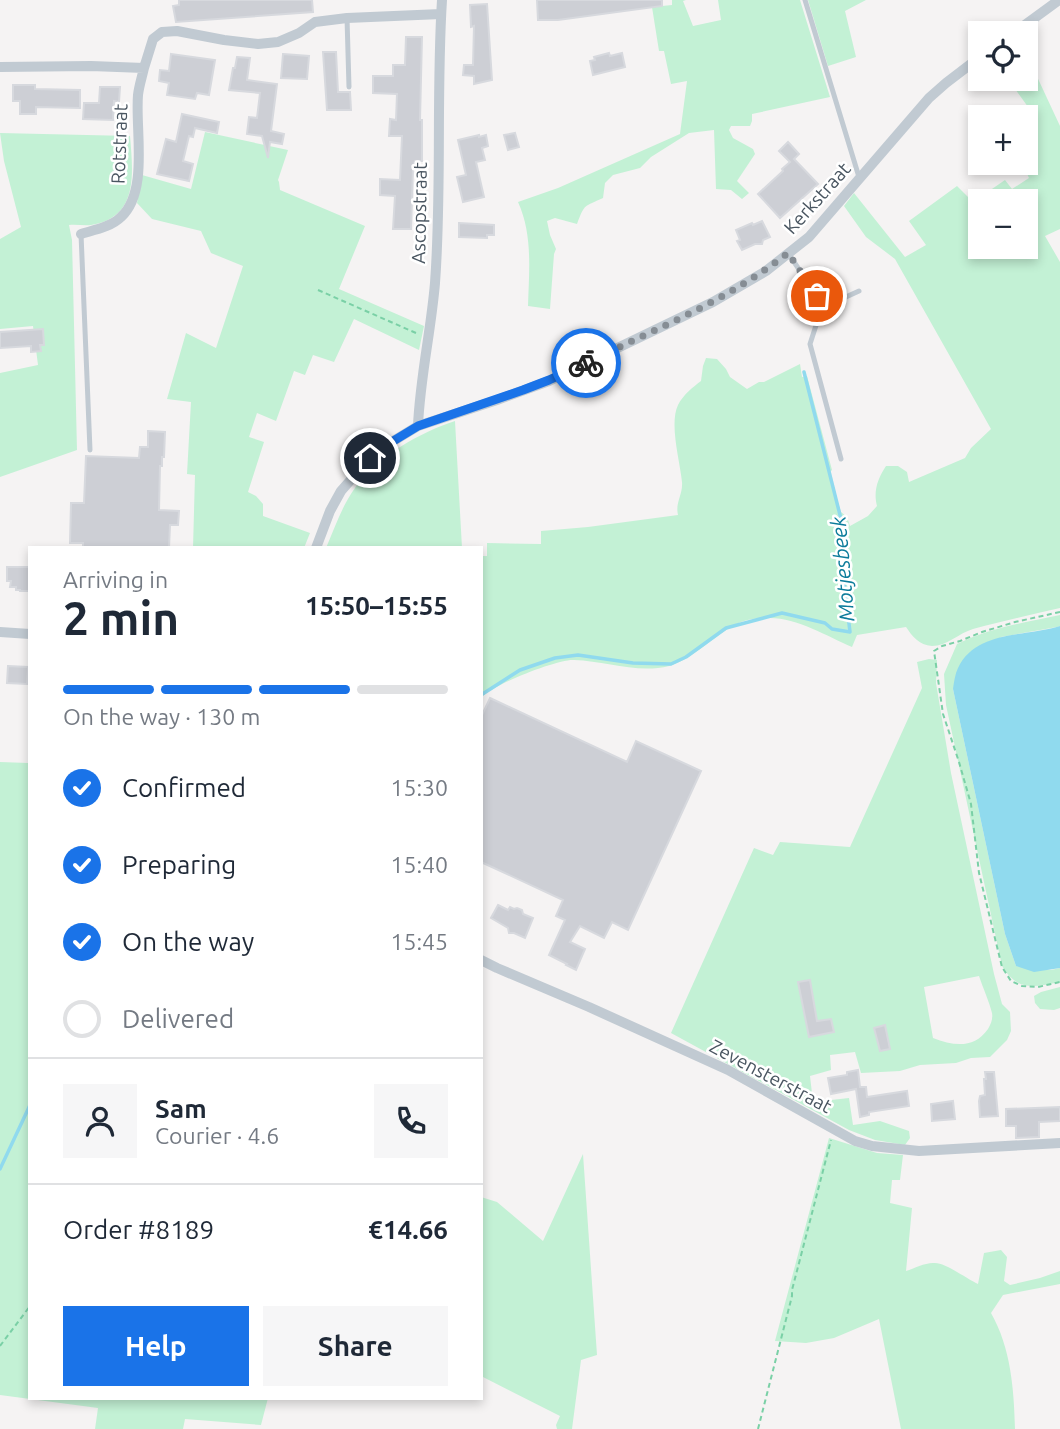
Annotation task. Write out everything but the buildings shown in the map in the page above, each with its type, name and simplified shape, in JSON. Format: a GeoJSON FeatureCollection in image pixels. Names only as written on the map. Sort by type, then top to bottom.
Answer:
{"type":"FeatureCollection","features":[{"type":"Feature","properties":{"kind":"street","name":"Ascopstraat"},"geometry":{"type":"LineString","coordinates":[[418,426],[435,271],[442,0]]}},
{"type":"Feature","properties":{"kind":"street"},"geometry":{"type":"LineString","coordinates":[[1030,21],[1059,0]]}},
{"type":"Feature","properties":{"kind":"street","name":"Rotstraat"},"geometry":{"type":"LineString","coordinates":[[81,234],[108,225],[121,217],[133,199],[138,164],[138,94],[153,39],[162,32],[177,31],[258,44],[278,42],[315,22],[441,13]]}},
{"type":"Feature","properties":{"kind":"street","name":"Kerkstraat"},"geometry":{"type":"LineString","coordinates":[[317,546],[341,491],[370,458],[390,443],[418,426],[549,380],[713,302],[766,271],[809,237],[929,98],[968,66]]}},
{"type":"Feature","properties":{"kind":"street"},"geometry":{"type":"LineString","coordinates":[[0,67],[144,68]]}},
{"type":"Feature","properties":{"kind":"street"},"geometry":{"type":"LineString","coordinates":[[0,632],[28,634]]}},
{"type":"Feature","properties":{"kind":"street","name":"Zevensterstraat"},"geometry":{"type":"LineString","coordinates":[[483,961],[728,1070],[855,1141],[872,1146],[919,1151],[1060,1143]]}},
{"type":"Feature","properties":{"kind":"lane"},"geometry":{"type":"LineString","coordinates":[[805,0],[859,177]]}},
{"type":"Feature","properties":{"kind":"lane"},"geometry":{"type":"LineString","coordinates":[[347,18],[349,87]]}},
{"type":"Feature","properties":{"kind":"lane"},"geometry":{"type":"LineString","coordinates":[[81,234],[90,450]]}},
{"type":"Feature","properties":{"kind":"lane"},"geometry":{"type":"LineString","coordinates":[[788,253],[824,303],[835,302],[859,291]]}},
{"type":"Feature","properties":{"kind":"lane"},"geometry":{"type":"LineString","coordinates":[[817,296],[820,313],[810,344],[841,459]]}},
{"type":"Feature","properties":{"kind":"path"},"geometry":{"type":"LineString","coordinates":[[318,290],[428,336]]}},
{"type":"Feature","properties":{"kind":"path"},"geometry":{"type":"LineString","coordinates":[[1060,612],[982,632],[934,651],[943,714],[971,804],[979,873],[1002,967],[1012,981],[1022,986],[1038,987],[1060,982]]}},
{"type":"Feature","properties":{"kind":"path"},"geometry":{"type":"LineString","coordinates":[[758,1429],[834,1129]]}},
{"type":"Feature","properties":{"kind":"path"},"geometry":{"type":"LineString","coordinates":[[0,1346],[28,1309]]}},
{"type":"Feature","properties":{"kind":"green space"},"geometry":{"type":"Polygon","coordinates":[[[672,0],[686,0],[683,1],[693,26],[721,20],[718,0],[800,0],[830,97],[752,114],[750,126],[731,126],[729,130],[733,138],[753,149],[755,154],[737,181],[749,193],[742,199],[731,190],[716,189],[714,130],[689,133],[651,157],[640,168],[613,175],[605,183],[603,198],[586,206],[577,224],[555,218],[547,221],[556,249],[550,309],[528,306],[528,240],[518,202],[558,188],[680,134],[687,81],[671,84],[664,51],[659,51],[652,7],[672,5],[672,0]]]}},
{"type":"Feature","properties":{"kind":"green space"},"geometry":{"type":"Polygon","coordinates":[[[808,0],[866,0],[845,11],[856,57],[828,66],[808,0]]]}},
{"type":"Feature","properties":{"kind":"green space"},"geometry":{"type":"Polygon","coordinates":[[[1038,79],[1060,126],[1060,229],[1045,236],[1060,262],[1060,608],[973,629],[943,644],[932,646],[913,637],[906,627],[857,635],[852,647],[789,621],[751,619],[731,627],[680,662],[669,666],[637,668],[566,661],[511,680],[483,696],[483,556],[487,556],[487,543],[541,544],[541,531],[678,515],[682,482],[675,432],[676,413],[683,398],[701,381],[706,358],[717,359],[730,377],[747,389],[800,364],[802,377],[807,376],[832,470],[829,473],[841,512],[847,517],[850,526],[868,516],[877,506],[877,485],[886,466],[898,466],[907,472],[909,482],[965,458],[971,448],[991,429],[895,259],[866,237],[844,206],[854,193],[905,257],[926,245],[909,221],[957,186],[968,197],[968,259],[1038,259],[1038,189],[1012,189],[1029,178],[1028,175],[1038,175],[1038,105],[1027,105],[1017,91],[1038,91],[1038,79]]]}},
{"type":"Feature","properties":{"kind":"green space"},"geometry":{"type":"Polygon","coordinates":[[[205,132],[288,150],[278,180],[280,190],[365,226],[339,289],[424,326],[419,350],[354,319],[334,362],[313,355],[305,375],[294,371],[276,421],[257,413],[249,437],[264,442],[248,492],[263,504],[263,516],[310,533],[305,546],[193,546],[195,475],[187,474],[191,402],[167,399],[186,333],[216,348],[243,266],[211,253],[201,231],[152,219],[137,203],[142,175],[191,189],[205,132]]]}},
{"type":"Feature","properties":{"kind":"green space"},"geometry":{"type":"Polygon","coordinates":[[[0,133],[130,136],[132,179],[130,192],[118,213],[107,221],[91,225],[69,225],[72,240],[77,450],[0,477],[0,373],[38,365],[33,326],[0,329],[0,239],[21,227],[4,161],[0,133]]]}},
{"type":"Feature","properties":{"kind":"green space"},"geometry":{"type":"Polygon","coordinates":[[[1005,180],[1012,189],[992,189],[1005,180]]]}},
{"type":"Feature","properties":{"kind":"green space"},"geometry":{"type":"Polygon","coordinates":[[[455,421],[462,546],[327,546],[350,495],[364,477],[387,456],[428,432],[455,421]]]}},
{"type":"Feature","properties":{"kind":"green space"},"geometry":{"type":"Polygon","coordinates":[[[1060,615],[1060,626],[1001,637],[953,689],[1005,934],[1016,966],[1051,970],[1060,968],[1060,982],[1027,986],[1014,980],[1002,966],[946,705],[944,674],[957,644],[995,630],[1060,615]]]}},
{"type":"Feature","properties":{"kind":"green space"},"geometry":{"type":"Polygon","coordinates":[[[937,660],[936,683],[951,773],[994,974],[1002,1004],[1010,1012],[1011,1031],[1007,1040],[990,1057],[971,1058],[956,1063],[920,1065],[900,1071],[861,1073],[855,1052],[830,1055],[831,1070],[810,1076],[813,1102],[849,1098],[853,1125],[880,1121],[909,1131],[910,1138],[905,1145],[875,1140],[849,1130],[671,1033],[754,848],[773,855],[780,842],[850,847],[922,688],[917,662],[937,660]],[[979,976],[924,987],[933,1038],[948,1043],[970,1043],[988,1029],[992,1013],[979,976]]]}},
{"type":"Feature","properties":{"kind":"green space"},"geometry":{"type":"Polygon","coordinates":[[[0,762],[28,763],[28,1399],[0,1395],[0,762]]]}},
{"type":"Feature","properties":{"kind":"green space"},"geometry":{"type":"Polygon","coordinates":[[[1060,987],[1060,1008],[1040,1009],[1034,996],[1060,987]]]}},
{"type":"Feature","properties":{"kind":"green space"},"geometry":{"type":"Polygon","coordinates":[[[829,1138],[877,1153],[903,1155],[900,1180],[892,1180],[890,1203],[912,1208],[906,1271],[935,1263],[951,1268],[978,1284],[984,1253],[1001,1250],[1007,1257],[1004,1281],[1010,1285],[1060,1271],[1060,1284],[1003,1295],[991,1313],[1007,1355],[1015,1429],[901,1429],[879,1319],[834,1338],[806,1343],[775,1341],[829,1138]]]}},
{"type":"Feature","properties":{"kind":"green space"},"geometry":{"type":"Polygon","coordinates":[[[583,1154],[597,1355],[581,1360],[572,1429],[557,1429],[560,1416],[483,1377],[483,1198],[497,1202],[543,1241],[583,1154]]]}},
{"type":"Feature","properties":{"kind":"green space"},"geometry":{"type":"Polygon","coordinates":[[[38,1400],[267,1400],[261,1425],[185,1419],[183,1429],[95,1429],[98,1408],[38,1400]]]}},
{"type":"Feature","properties":{"kind":"water"},"geometry":{"type":"Polygon","coordinates":[[[1060,626],[1060,968],[1034,972],[1016,966],[1005,934],[953,689],[958,668],[966,656],[977,647],[1003,637],[1060,626]]]}},
{"type":"Feature","properties":{"kind":"waterway","name":"Motjesbeek"},"geometry":{"type":"LineString","coordinates":[[483,694],[520,670],[555,658],[578,655],[633,663],[671,664],[686,657],[726,628],[782,613],[850,632],[841,519],[804,372]]}},
{"type":"Feature","properties":{"kind":"waterway","name":"Motjesbeek"},"geometry":{"type":"LineString","coordinates":[[0,1169],[28,1109]]}},
{"type":"Feature","properties":{"kind":"way so far"},"geometry":{"type":"LineString","coordinates":[[586,363],[713,302],[766,271],[788,253],[817,296]]}},
{"type":"Feature","properties":{"kind":"route"},"geometry":{"type":"LineString","coordinates":[[370,458],[418,426],[497,400],[586,363]]}}]}
